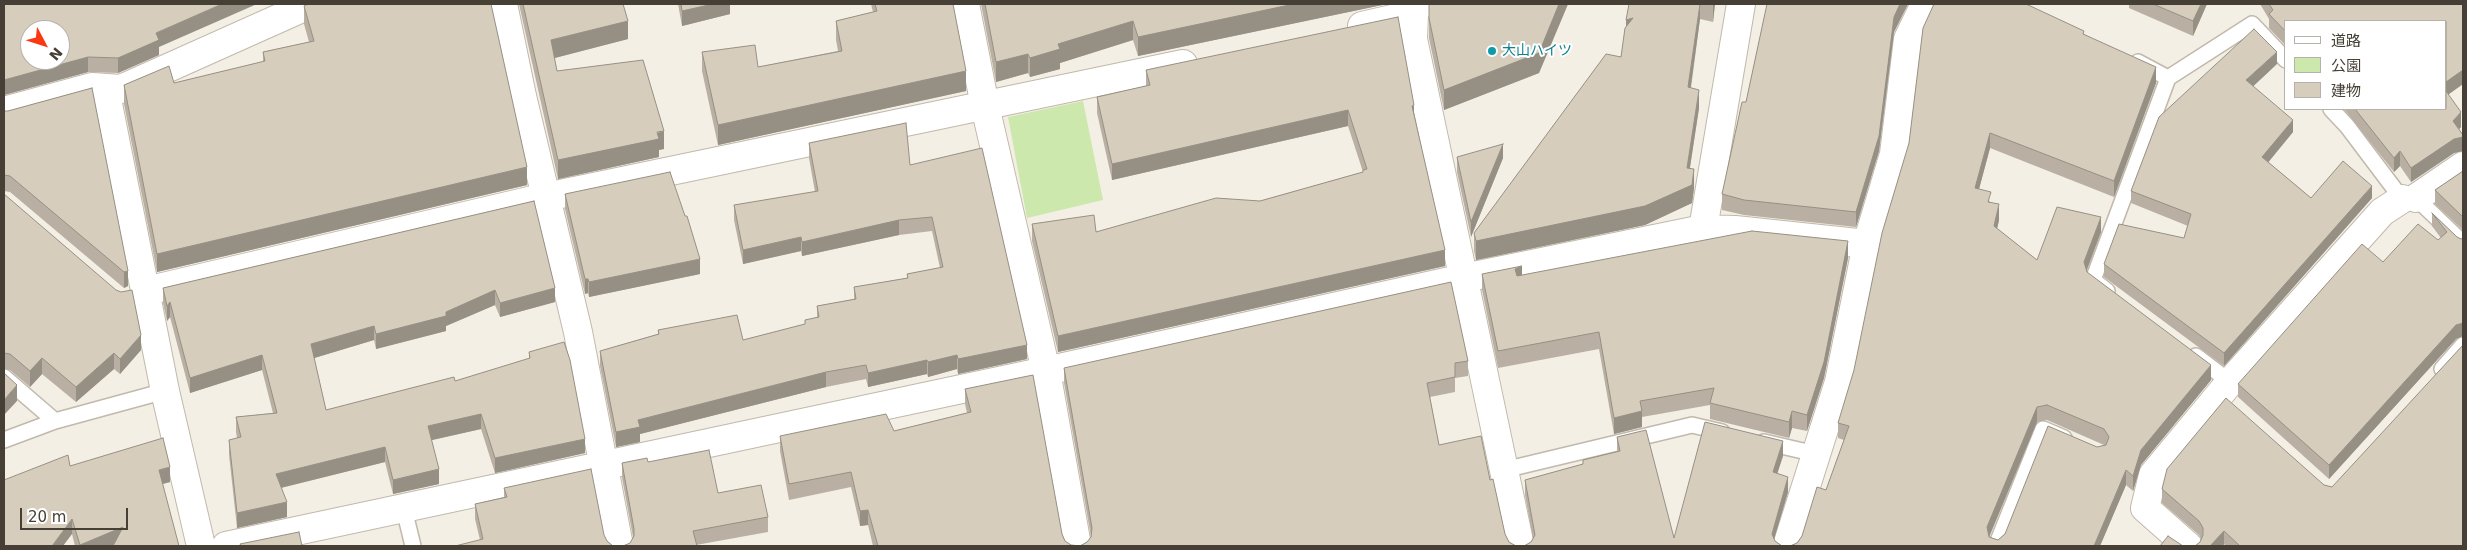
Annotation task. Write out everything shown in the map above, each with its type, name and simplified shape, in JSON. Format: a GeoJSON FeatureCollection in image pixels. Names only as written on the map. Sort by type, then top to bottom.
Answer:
{"type":"FeatureCollection","features":[{"type":"Feature","properties":{"kind":"street"},"geometry":{"type":"LineString","coordinates":[[4,111],[92,87],[121,89],[312,4]]}},
{"type":"Feature","properties":{"kind":"street"},"geometry":{"type":"LineString","coordinates":[[503,4],[522,96],[578,332],[619,546]]}},
{"type":"Feature","properties":{"kind":"street"},"geometry":{"type":"LineString","coordinates":[[965,4],[985,106],[1046,371],[1077,546]]}},
{"type":"Feature","properties":{"kind":"street"},"geometry":{"type":"LineString","coordinates":[[1703,229],[1741,4]]}},
{"type":"Feature","properties":{"kind":"street"},"geometry":{"type":"LineString","coordinates":[[1787,546],[1839,382],[1867,244],[1894,154],[1908,39],[1925,4]]}},
{"type":"Feature","properties":{"kind":"street"},"geometry":{"type":"LineString","coordinates":[[1336,31],[1417,9],[1413,39],[1520,546]]}},
{"type":"Feature","properties":{"kind":"street"},"geometry":{"type":"LineString","coordinates":[[138,293],[546,197],[1210,58]]}},
{"type":"Feature","properties":{"kind":"street"},"geometry":{"type":"LineString","coordinates":[[105,89],[138,293],[165,391],[201,546]]}},
{"type":"Feature","properties":{"kind":"street"},"geometry":{"type":"LineString","coordinates":[[2188,546],[2145,508],[2152,474],[2228,394],[2382,212],[2409,199],[2463,166]]}},
{"type":"Feature","properties":{"kind":"street"},"geometry":{"type":"LineString","coordinates":[[226,546],[1046,371],[1464,278],[1703,229],[1735,230],[1867,244]]}},
{"type":"Feature","properties":{"kind":"lane"},"geometry":{"type":"LineString","coordinates":[[2116,297],[2093,280],[2168,78],[2252,24],[2284,58]]}},
{"type":"Feature","properties":{"kind":"lane"},"geometry":{"type":"LineString","coordinates":[[2125,55],[2168,78]]}},
{"type":"Feature","properties":{"kind":"lane"},"geometry":{"type":"LineString","coordinates":[[2332,110],[2409,199],[2463,243]]}},
{"type":"Feature","properties":{"kind":"lane"},"geometry":{"type":"LineString","coordinates":[[2430,382],[2463,345]]}},
{"type":"Feature","properties":{"kind":"lane"},"geometry":{"type":"LineString","coordinates":[[2185,348],[2228,394]]}},
{"type":"Feature","properties":{"kind":"lane"},"geometry":{"type":"LineString","coordinates":[[4,377],[55,421]]}},
{"type":"Feature","properties":{"kind":"lane"},"geometry":{"type":"LineString","coordinates":[[4,440],[55,421],[165,391]]}},
{"type":"Feature","properties":{"kind":"lane"},"geometry":{"type":"LineString","coordinates":[[1504,470],[1692,426],[1816,454]]}},
{"type":"Feature","properties":{"kind":"lane"},"geometry":{"type":"LineString","coordinates":[[1996,546],[2043,429],[2076,443]]}},
{"type":"Feature","properties":{"kind":"lane"},"geometry":{"type":"LineString","coordinates":[[404,509],[413,546]]}},
{"type":"Feature","properties":{"kind":"green space"},"geometry":{"type":"Polygon","coordinates":[[[1083,101],[1103,200],[1027,218],[1008,117],[1083,101]]]}},
{"type":"Feature","properties":{"kind":"building"},"geometry":{"type":"Polygon","coordinates":[[[4,4],[222,4],[156,33],[159,40],[118,58],[88,57],[70,62],[70,20],[20,20],[20,70],[41,70],[4,80],[4,4]]]}},
{"type":"Feature","properties":{"kind":"building"},"geometry":{"type":"Polygon","coordinates":[[[308,4],[491,4],[527,167],[157,254],[124,85],[169,66],[174,83],[265,61],[263,52],[314,41],[304,6],[308,4]]]}},
{"type":"Feature","properties":{"kind":"building"},"geometry":{"type":"Polygon","coordinates":[[[523,4],[623,4],[628,21],[551,40],[557,71],[643,60],[664,131],[657,132],[659,139],[558,160],[523,4]]]}},
{"type":"Feature","properties":{"kind":"building"},"geometry":{"type":"Polygon","coordinates":[[[681,4],[713,4],[682,11],[681,4]]]}},
{"type":"Feature","properties":{"kind":"building"},"geometry":{"type":"Polygon","coordinates":[[[875,4],[953,4],[966,71],[718,125],[702,52],[755,45],[758,67],[842,51],[836,21],[877,11],[875,4]]]}},
{"type":"Feature","properties":{"kind":"building"},"geometry":{"type":"Polygon","coordinates":[[[985,4],[1294,4],[1138,37],[1133,21],[1058,44],[1060,49],[1030,58],[1028,54],[996,62],[985,4]]]}},
{"type":"Feature","properties":{"kind":"building","name":"大山ハイツ"},"geometry":{"type":"Polygon","coordinates":[[[1429,4],[1559,4],[1539,53],[1444,90],[1429,18],[1429,4]]]}},
{"type":"Feature","properties":{"kind":"building"},"geometry":{"type":"Polygon","coordinates":[[[1629,4],[1700,4],[1688,87],[1699,90],[1687,168],[1694,169],[1692,185],[1645,206],[1476,241],[1474,233],[1606,54],[1621,57],[1625,28],[1633,18],[1626,20],[1629,4]]]}},
{"type":"Feature","properties":{"kind":"building"},"geometry":{"type":"Polygon","coordinates":[[[1767,4],[1900,4],[1894,17],[1879,136],[1856,212],[1744,200],[1722,194],[1742,102],[1746,102],[1767,4]]]}},
{"type":"Feature","properties":{"kind":"building"},"geometry":{"type":"Polygon","coordinates":[[[1934,4],[2026,4],[2084,31],[2083,34],[2156,67],[2114,181],[1990,133],[1975,188],[1991,192],[1988,202],[1999,204],[1994,226],[2037,260],[2057,207],[2101,217],[2084,262],[2087,272],[2211,365],[2141,450],[2133,476],[2126,470],[2094,546],[1790,546],[1797,543],[1802,536],[1817,487],[1826,490],[1849,426],[1838,423],[1854,370],[1882,233],[1909,143],[1923,28],[1934,4]],[[2047,405],[2037,407],[1987,527],[1989,537],[1998,540],[2005,534],[2048,426],[2097,447],[2106,445],[2109,437],[2104,429],[2047,405]]]}},
{"type":"Feature","properties":{"kind":"building"},"geometry":{"type":"Polygon","coordinates":[[[2153,4],[2201,4],[2193,21],[2153,4]]]}},
{"type":"Feature","properties":{"kind":"building"},"geometry":{"type":"Polygon","coordinates":[[[2269,4],[2463,4],[2463,70],[2447,81],[2447,20],[2284,20],[2284,30],[2269,14],[2273,10],[2269,4]]]}},
{"type":"Feature","properties":{"kind":"building"},"geometry":{"type":"Polygon","coordinates":[[[1398,17],[1414,105],[1412,106],[1445,250],[1058,336],[1032,224],[1094,215],[1096,232],[1216,198],[1260,201],[1363,172],[1363,170],[1367,169],[1348,110],[1112,164],[1097,97],[1150,85],[1146,70],[1398,17]]]}},
{"type":"Feature","properties":{"kind":"building"},"geometry":{"type":"Polygon","coordinates":[[[2254,29],[2277,52],[2246,80],[2293,120],[2262,157],[2311,198],[2343,161],[2372,186],[2224,353],[2104,264],[2119,224],[2184,238],[2191,214],[2131,191],[2159,117],[2254,29]]]}},
{"type":"Feature","properties":{"kind":"building"},"geometry":{"type":"Polygon","coordinates":[[[92,88],[128,271],[124,272],[10,176],[4,175],[4,111],[92,88]]]}},
{"type":"Feature","properties":{"kind":"building"},"geometry":{"type":"Polygon","coordinates":[[[2447,92],[2461,112],[2453,121],[2463,137],[2454,139],[2411,168],[2400,151],[2394,158],[2356,110],[2447,110],[2447,92]]]}},
{"type":"Feature","properties":{"kind":"building"},"geometry":{"type":"Polygon","coordinates":[[[906,123],[910,165],[982,148],[1027,345],[958,359],[957,355],[928,362],[927,360],[868,373],[866,365],[826,372],[638,420],[640,427],[616,432],[600,351],[659,334],[658,330],[737,315],[743,340],[805,324],[805,320],[819,317],[817,306],[856,299],[854,287],[908,278],[907,274],[943,267],[932,217],[899,220],[802,242],[801,237],[743,250],[734,205],[818,191],[809,143],[906,123]]]}},
{"type":"Feature","properties":{"kind":"building"},"geometry":{"type":"Polygon","coordinates":[[[1503,144],[1471,222],[1457,157],[1503,144]]]}},
{"type":"Feature","properties":{"kind":"building"},"geometry":{"type":"Polygon","coordinates":[[[2463,171],[2463,217],[2435,190],[2463,171]]]}},
{"type":"Feature","properties":{"kind":"building"},"geometry":{"type":"Polygon","coordinates":[[[670,172],[685,216],[687,216],[700,259],[589,282],[588,279],[585,279],[565,194],[670,172]]]}},
{"type":"Feature","properties":{"kind":"building"},"geometry":{"type":"Polygon","coordinates":[[[4,194],[116,290],[121,292],[132,290],[141,335],[120,359],[114,353],[76,387],[42,358],[30,371],[10,354],[4,353],[4,194]]]}},
{"type":"Feature","properties":{"kind":"building"},"geometry":{"type":"Polygon","coordinates":[[[534,201],[555,288],[500,303],[495,290],[446,312],[446,316],[376,334],[374,326],[311,344],[326,410],[454,377],[455,381],[530,358],[529,352],[564,342],[570,360],[585,439],[495,458],[481,414],[428,426],[439,469],[393,480],[385,447],[276,474],[287,502],[237,513],[229,440],[241,437],[236,417],[277,413],[262,355],[190,378],[170,302],[167,306],[163,288],[534,201]]]}},
{"type":"Feature","properties":{"kind":"building"},"geometry":{"type":"Polygon","coordinates":[[[2432,213],[2457,237],[2463,238],[2463,323],[2456,325],[2329,465],[2238,384],[2362,244],[2383,262],[2418,224],[2438,240],[2447,232],[2432,213]]]}},
{"type":"Feature","properties":{"kind":"building"},"geometry":{"type":"Polygon","coordinates":[[[1752,231],[1848,241],[1824,362],[1807,415],[1792,411],[1789,422],[1710,403],[1714,388],[1640,401],[1642,411],[1614,418],[1599,332],[1498,351],[1482,274],[1522,266],[1515,269],[1517,276],[1752,231]]]}},
{"type":"Feature","properties":{"kind":"building"},"geometry":{"type":"Polygon","coordinates":[[[1451,282],[1468,361],[1455,363],[1455,377],[1427,383],[1439,445],[1481,436],[1490,480],[1493,479],[1505,534],[1509,542],[1516,546],[1080,546],[1091,537],[1092,528],[1064,368],[1451,282]]]}},
{"type":"Feature","properties":{"kind":"building"},"geometry":{"type":"Polygon","coordinates":[[[2463,345],[2463,546],[2240,546],[2224,531],[2210,546],[2195,546],[2200,542],[2203,535],[2203,528],[2199,521],[2162,489],[2167,469],[2226,398],[2324,485],[2332,487],[2463,345]]]}},
{"type":"Feature","properties":{"kind":"building"},"geometry":{"type":"Polygon","coordinates":[[[4,373],[17,385],[4,400],[4,373]]]}},
{"type":"Feature","properties":{"kind":"building"},"geometry":{"type":"Polygon","coordinates":[[[1033,375],[1062,534],[1065,541],[1071,545],[1080,546],[878,546],[868,510],[860,511],[851,472],[789,484],[780,436],[886,414],[894,431],[971,412],[965,389],[1033,375]]]}},
{"type":"Feature","properties":{"kind":"building"},"geometry":{"type":"Polygon","coordinates":[[[1705,422],[1783,441],[1773,472],[1788,477],[1772,534],[1775,541],[1782,546],[1524,546],[1531,542],[1535,535],[1525,480],[1583,464],[1583,460],[1620,451],[1617,437],[1646,430],[1674,538],[1705,422]]]}},
{"type":"Feature","properties":{"kind":"building"},"geometry":{"type":"Polygon","coordinates":[[[163,438],[170,467],[159,470],[179,546],[113,546],[123,527],[80,545],[72,519],[52,546],[4,546],[4,480],[68,455],[70,466],[163,438]]]}},
{"type":"Feature","properties":{"kind":"building"},"geometry":{"type":"Polygon","coordinates":[[[709,450],[718,493],[761,485],[768,517],[693,531],[697,546],[623,546],[630,543],[634,536],[634,529],[622,463],[647,458],[648,462],[709,450]]]}},
{"type":"Feature","properties":{"kind":"building"},"geometry":{"type":"Polygon","coordinates":[[[591,469],[604,535],[613,546],[455,546],[483,539],[475,504],[507,497],[504,488],[591,469]]]}},
{"type":"Feature","properties":{"kind":"building"},"geometry":{"type":"Polygon","coordinates":[[[299,532],[302,546],[241,546],[240,544],[299,532]]]}},
{"type":"Feature","properties":{"kind":"building"},"geometry":{"type":"Polygon","coordinates":[[[2168,536],[2183,546],[2160,546],[2168,536]]]}},
{"type":"Feature","properties":{"kind":"place","name":"大山ハイツ"},"geometry":{"type":"Point","coordinates":[1492,51]}}]}
